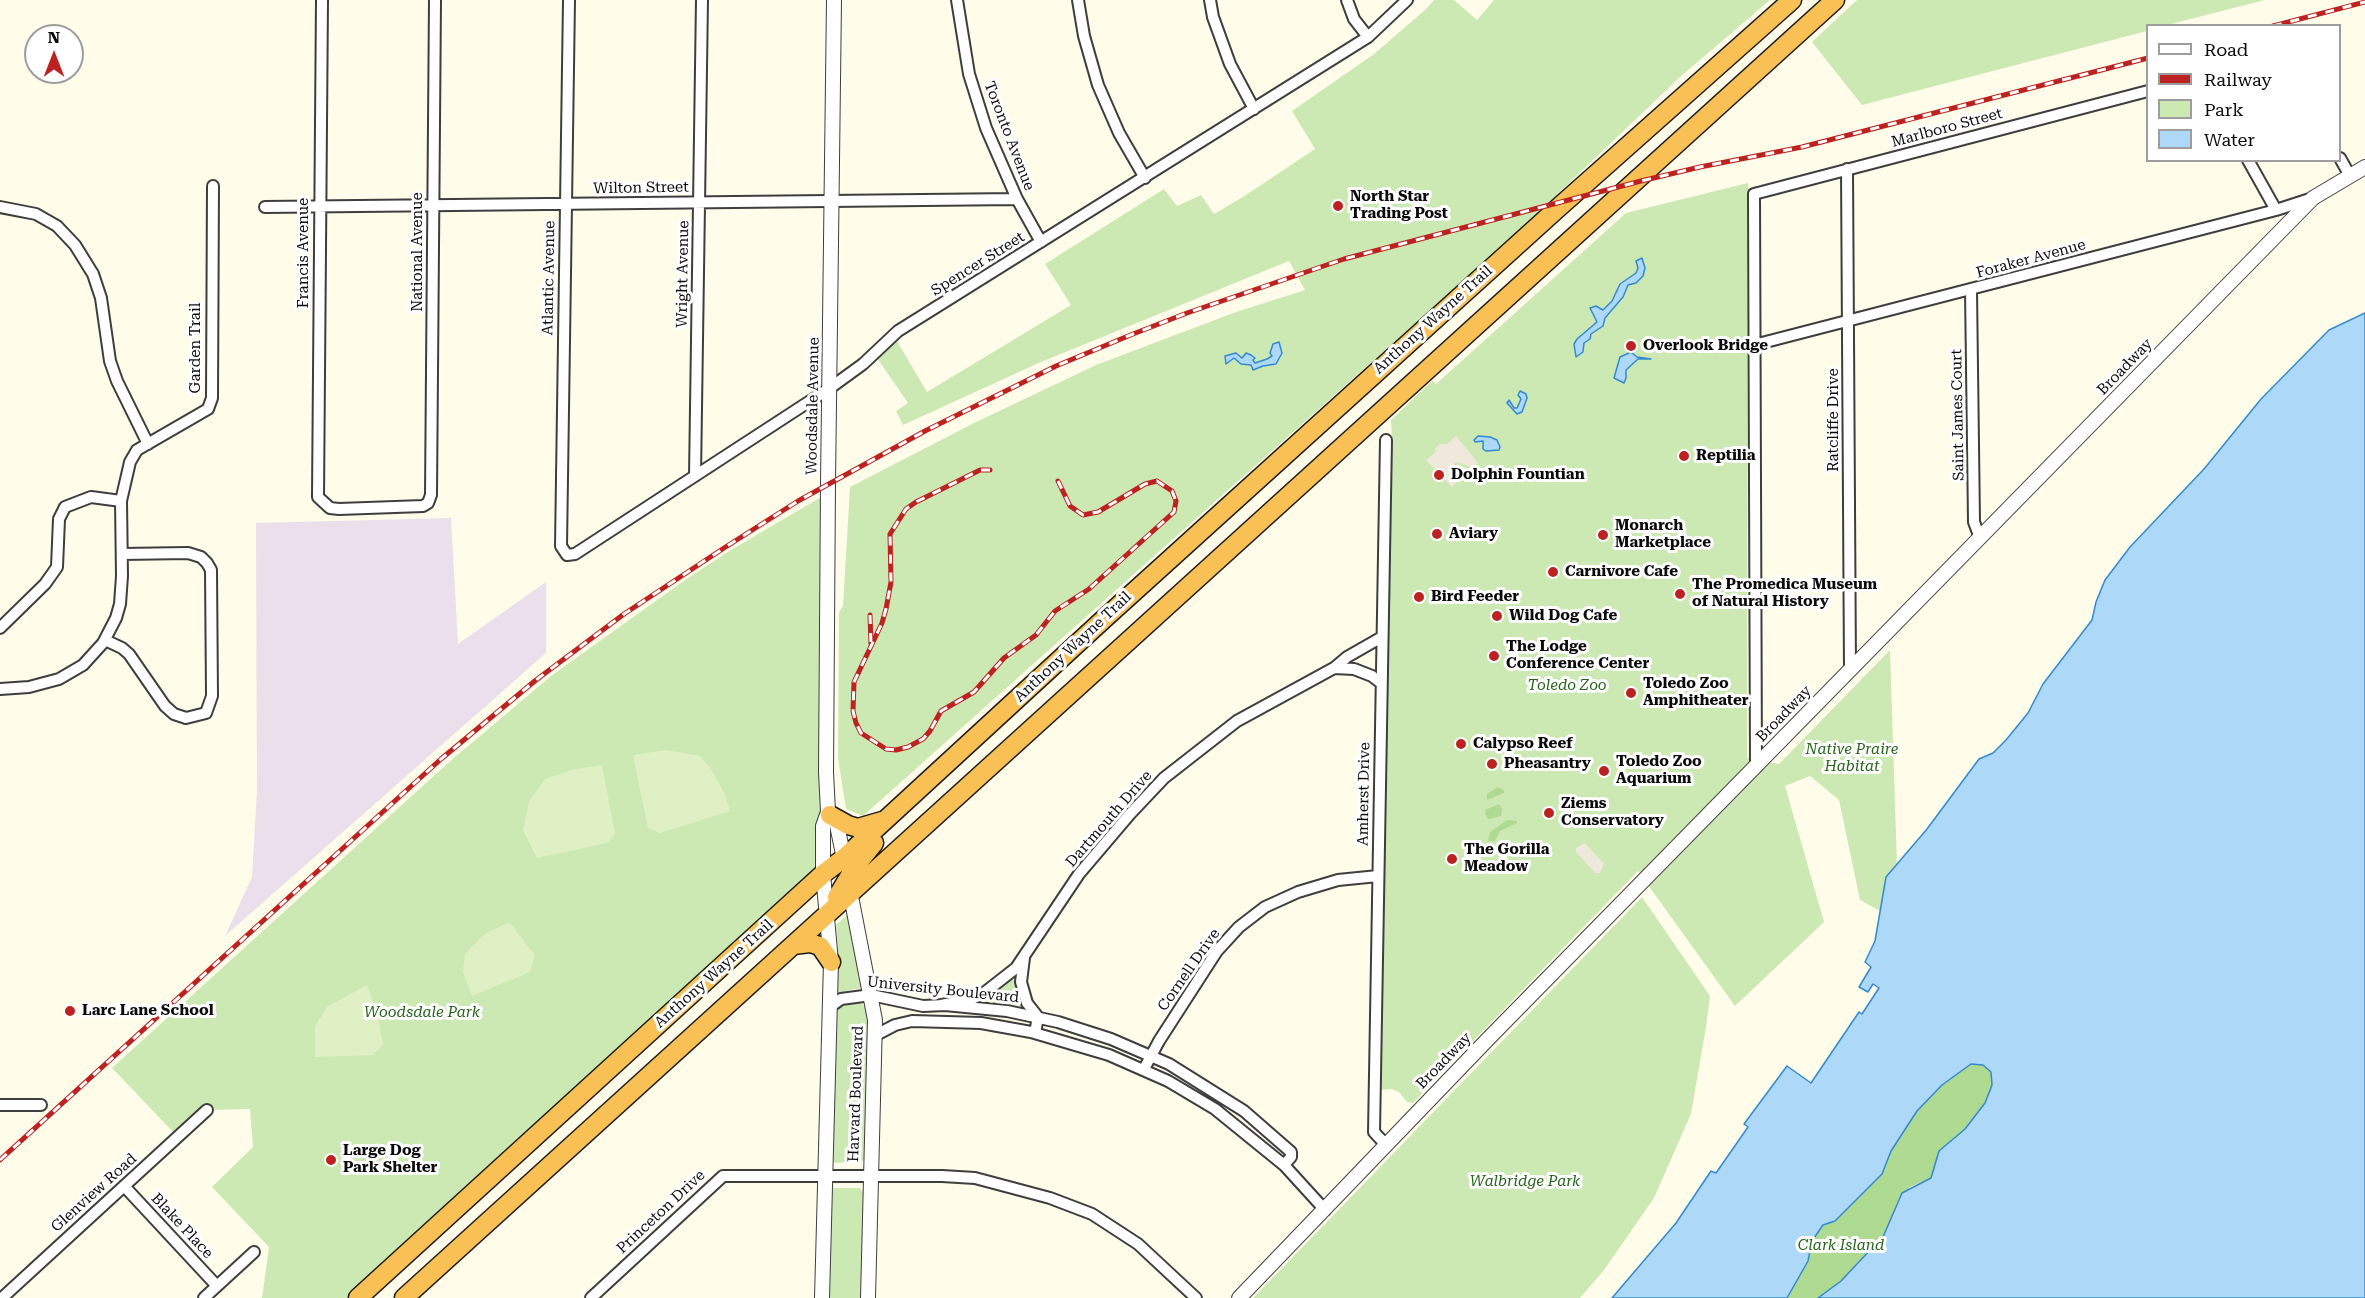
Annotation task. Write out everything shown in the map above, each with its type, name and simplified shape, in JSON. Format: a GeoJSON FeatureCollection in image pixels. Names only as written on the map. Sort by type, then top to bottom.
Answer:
{"type":"FeatureCollection","features":[{"type":"Feature","properties":{"kind":"highway","name":"Anthony Wayne Trail"},"geometry":{"type":"LineString","coordinates":[[358,1298],[886,820],[1104,618],[1531,232],[1792,0]]}},
{"type":"Feature","properties":{"kind":"highway","name":"Anthony Wayne Trail"},"geometry":{"type":"LineString","coordinates":[[404,1298],[827,914],[849,886],[1834,0]]}},
{"type":"Feature","properties":{"kind":"highway"},"geometry":{"type":"LineString","coordinates":[[849,886],[859,862],[879,838],[926,795],[951,760]]}},
{"type":"Feature","properties":{"kind":"highway"},"geometry":{"type":"LineString","coordinates":[[829,813],[848,825],[858,828],[886,820]]}},
{"type":"Feature","properties":{"kind":"highway"},"geometry":{"type":"LineString","coordinates":[[793,945],[810,943],[820,946],[831,962]]}},
{"type":"Feature","properties":{"kind":"street","name":"Francis Avenue"},"geometry":{"type":"LineString","coordinates":[[322,0],[318,497],[324,504]]}},
{"type":"Feature","properties":{"kind":"street","name":"National Avenue"},"geometry":{"type":"LineString","coordinates":[[324,504],[330,508],[339,509],[416,507],[428,504],[432,495],[435,0]]}},
{"type":"Feature","properties":{"kind":"street","name":"Atlantic Avenue"},"geometry":{"type":"LineString","coordinates":[[567,555],[561,546],[569,0]]}},
{"type":"Feature","properties":{"kind":"street","name":"Wright Avenue"},"geometry":{"type":"LineString","coordinates":[[695,476],[702,0]]}},
{"type":"Feature","properties":{"kind":"street","name":"Woodsdale Avenue"},"geometry":{"type":"LineString","coordinates":[[827,914],[823,826],[829,813],[826,760],[834,0]]}},
{"type":"Feature","properties":{"kind":"street","name":"Toronto Avenue"},"geometry":{"type":"LineString","coordinates":[[957,0],[969,74],[987,128],[1017,199],[1041,242]]}},
{"type":"Feature","properties":{"kind":"street"},"geometry":{"type":"LineString","coordinates":[[1078,0],[1084,36],[1098,85],[1119,133],[1145,178]]}},
{"type":"Feature","properties":{"kind":"street"},"geometry":{"type":"LineString","coordinates":[[1210,0],[1230,64],[1254,109]]}},
{"type":"Feature","properties":{"kind":"street"},"geometry":{"type":"LineString","coordinates":[[1347,0],[1354,19],[1368,37]]}},
{"type":"Feature","properties":{"kind":"street","name":"Spencer Street"},"geometry":{"type":"LineString","coordinates":[[567,555],[576,554],[830,388],[863,364],[898,331],[1368,37],[1407,0]]}},
{"type":"Feature","properties":{"kind":"street","name":"Marlboro Street"},"geometry":{"type":"LineString","coordinates":[[1754,345],[1754,194],[2146,92]]}},
{"type":"Feature","properties":{"kind":"street"},"geometry":{"type":"LineString","coordinates":[[2341,160],[2350,176]]}},
{"type":"Feature","properties":{"kind":"street"},"geometry":{"type":"LineString","coordinates":[[2249,162],[2276,210]]}},
{"type":"Feature","properties":{"kind":"street","name":"Broadway"},"geometry":{"type":"LineString","coordinates":[[1239,1298],[2313,198],[2365,167]]}},
{"type":"Feature","properties":{"kind":"street","name":"Ratcliffe Drive"},"geometry":{"type":"LineString","coordinates":[[1847,169],[1850,670]]}},
{"type":"Feature","properties":{"kind":"street","name":"Garden Trail"},"geometry":{"type":"LineString","coordinates":[[0,689],[29,687],[59,679],[83,665],[105,640],[116,618],[122,583],[121,501],[130,462],[137,450],[208,409],[212,398],[213,186]]}},
{"type":"Feature","properties":{"kind":"street","name":"Foraker Avenue"},"geometry":{"type":"LineString","coordinates":[[1754,345],[2276,210],[2313,198]]}},
{"type":"Feature","properties":{"kind":"street","name":"Wilton Street"},"geometry":{"type":"LineString","coordinates":[[265,207],[1017,199]]}},
{"type":"Feature","properties":{"kind":"street"},"geometry":{"type":"LineString","coordinates":[[0,207],[36,214],[57,226],[75,245],[93,274],[101,298],[110,361],[117,381],[148,444]]}},
{"type":"Feature","properties":{"kind":"street","name":"Saint James Court"},"geometry":{"type":"LineString","coordinates":[[1971,290],[1974,522],[1980,538]]}},
{"type":"Feature","properties":{"kind":"street"},"geometry":{"type":"LineString","coordinates":[[1754,345],[1756,767]]}},
{"type":"Feature","properties":{"kind":"street","name":"Amherst Drive"},"geometry":{"type":"LineString","coordinates":[[1386,440],[1374,1132],[1386,1145]]}},
{"type":"Feature","properties":{"kind":"street"},"geometry":{"type":"LineString","coordinates":[[0,628],[45,584],[57,567],[59,519],[65,507],[91,497],[121,501]]}},
{"type":"Feature","properties":{"kind":"street"},"geometry":{"type":"LineString","coordinates":[[105,640],[123,648],[129,654],[165,706],[174,714],[186,718],[206,713],[212,696],[211,570],[201,557],[188,553],[122,554]]}},
{"type":"Feature","properties":{"kind":"street","name":"Dartmouth Drive"},"geometry":{"type":"LineString","coordinates":[[938,1006],[972,999],[1005,978],[1024,958],[1079,874],[1164,778],[1237,721],[1334,668],[1347,657],[1382,637]]}},
{"type":"Feature","properties":{"kind":"street"},"geometry":{"type":"LineString","coordinates":[[1334,668],[1354,669],[1372,676],[1381,683]]}},
{"type":"Feature","properties":{"kind":"street","name":"Woodsdale Avenue"},"geometry":{"type":"LineString","coordinates":[[829,813],[837,825],[849,886]]}},
{"type":"Feature","properties":{"kind":"street","name":"Cornell Drive"},"geometry":{"type":"LineString","coordinates":[[1144,1069],[1217,951],[1239,927],[1265,907],[1298,892],[1338,880],[1378,876]]}},
{"type":"Feature","properties":{"kind":"street","name":"Harvard Boulevard"},"geometry":{"type":"LineString","coordinates":[[849,886],[875,1020],[868,1298]]}},
{"type":"Feature","properties":{"kind":"street","name":"Harvard Boulevard"},"geometry":{"type":"LineString","coordinates":[[822,1298],[831,962],[827,914]]}},
{"type":"Feature","properties":{"kind":"street"},"geometry":{"type":"LineString","coordinates":[[1024,958],[1021,970],[1023,993],[1027,1003],[1038,1017],[1035,1033]]}},
{"type":"Feature","properties":{"kind":"street","name":"University Boulevard"},"geometry":{"type":"LineString","coordinates":[[830,1007],[841,999],[871,995],[901,1003],[982,1008],[1038,1017],[1084,1029],[1151,1055],[1199,1081],[1267,1130],[1291,1152],[1291,1157],[1284,1165]]}},
{"type":"Feature","properties":{"kind":"street"},"geometry":{"type":"LineString","coordinates":[[933,1021],[938,1006]]}},
{"type":"Feature","properties":{"kind":"street","name":"University Boulevard"},"geometry":{"type":"LineString","coordinates":[[874,1036],[895,1025],[912,1021],[981,1023],[1035,1033],[1081,1045],[1144,1069],[1215,1110],[1284,1165],[1324,1210]]}},
{"type":"Feature","properties":{"kind":"street"},"geometry":{"type":"LineString","coordinates":[[0,1105],[41,1106]]}},
{"type":"Feature","properties":{"kind":"street","name":"Glenview Road"},"geometry":{"type":"LineString","coordinates":[[2,1298],[207,1110]]}},
{"type":"Feature","properties":{"kind":"street","name":"Princeton Drive"},"geometry":{"type":"LineString","coordinates":[[596,1296],[723,1176],[870,1176],[975,1178],[1050,1198],[1092,1215],[1138,1244],[1196,1298]]}},
{"type":"Feature","properties":{"kind":"street","name":"Blake Place"},"geometry":{"type":"LineString","coordinates":[[124,1186],[217,1286]]}},
{"type":"Feature","properties":{"kind":"street"},"geometry":{"type":"LineString","coordinates":[[204,1298],[254,1252]]}},
{"type":"Feature","properties":{"kind":"shaded area"},"geometry":{"type":"Polygon","coordinates":[[[1456,436],[1478,463],[1472,467],[1457,462],[1454,464],[1456,482],[1452,487],[1426,460],[1436,452],[1435,448],[1440,444],[1447,444],[1456,436]]]}},
{"type":"Feature","properties":{"kind":"shaded area"},"geometry":{"type":"Polygon","coordinates":[[[451,518],[458,644],[546,582],[546,653],[225,936],[252,877],[257,790],[256,523],[451,518]]]}},
{"type":"Feature","properties":{"kind":"shaded area"},"geometry":{"type":"Polygon","coordinates":[[[1585,843],[1604,864],[1600,873],[1595,873],[1576,852],[1576,848],[1585,843]]]}},
{"type":"Feature","properties":{"kind":"green space"},"geometry":{"type":"Polygon","coordinates":[[[1434,0],[1454,0],[1477,20],[1494,0],[1770,0],[1679,78],[1525,225],[863,816],[846,809],[838,758],[839,612],[843,606],[850,487],[974,423],[1096,365],[1236,312],[1305,290],[1289,261],[1041,362],[903,425],[896,411],[908,403],[877,358],[897,341],[927,392],[1071,305],[1045,264],[1164,189],[1177,206],[1201,195],[1214,214],[1243,197],[1315,149],[1292,111],[1374,54],[1434,0]]]}},
{"type":"Feature","properties":{"kind":"green space"},"geometry":{"type":"Polygon","coordinates":[[[1857,0],[2265,0],[2171,24],[2146,24],[2146,31],[1862,105],[1812,42],[1857,0]]]}},
{"type":"Feature","properties":{"kind":"green space","name":"Toledo Zoo"},"geometry":{"type":"Polygon","coordinates":[[[1748,183],[1747,758],[1779,764],[1890,650],[1897,865],[1886,877],[1882,912],[1860,900],[1839,800],[1810,776],[1785,786],[1824,922],[1735,1006],[1638,871],[1413,1103],[1407,1102],[1399,1092],[1392,1089],[1380,1090],[1391,420],[1432,381],[1436,384],[1626,213],[1748,183]]]}},
{"type":"Feature","properties":{"kind":"green space","name":"Woodsdale Park"},"geometry":{"type":"Polygon","coordinates":[[[828,493],[823,874],[359,1298],[262,1298],[269,1247],[212,1187],[253,1147],[250,1109],[207,1110],[178,1137],[112,1068],[448,763],[551,676],[685,580],[828,493]]]}},
{"type":"Feature","properties":{"kind":"green space"},"geometry":{"type":"Polygon","coordinates":[[[666,750],[700,756],[711,769],[725,795],[730,811],[660,833],[648,828],[633,755],[666,750]]]}},
{"type":"Feature","properties":{"kind":"green space"},"geometry":{"type":"Polygon","coordinates":[[[602,765],[615,834],[607,843],[537,858],[523,830],[529,801],[545,779],[575,769],[602,765]]]}},
{"type":"Feature","properties":{"kind":"green space"},"geometry":{"type":"Polygon","coordinates":[[[1498,787],[1504,790],[1504,793],[1487,800],[1487,794],[1498,787]]]}},
{"type":"Feature","properties":{"kind":"green space"},"geometry":{"type":"Polygon","coordinates":[[[1499,804],[1502,809],[1501,816],[1489,819],[1486,817],[1485,810],[1499,804]]]}},
{"type":"Feature","properties":{"kind":"green space"},"geometry":{"type":"Polygon","coordinates":[[[1507,820],[1517,821],[1517,823],[1500,831],[1495,841],[1488,841],[1490,832],[1507,820]]]}},
{"type":"Feature","properties":{"kind":"green space","name":"Walbridge Park"},"geometry":{"type":"Polygon","coordinates":[[[1642,897],[1710,996],[1706,1027],[1691,1114],[1654,1198],[1604,1270],[1580,1298],[1253,1298],[1642,897]]]}},
{"type":"Feature","properties":{"kind":"green space"},"geometry":{"type":"Polygon","coordinates":[[[848,914],[864,988],[849,990],[838,995],[836,925],[848,914]]]}},
{"type":"Feature","properties":{"kind":"green space"},"geometry":{"type":"Polygon","coordinates":[[[509,922],[535,955],[530,972],[472,996],[463,972],[465,954],[485,934],[509,922]]]}},
{"type":"Feature","properties":{"kind":"green space"},"geometry":{"type":"Polygon","coordinates":[[[1014,978],[1017,980],[1018,995],[1024,1007],[1019,1009],[984,1002],[1014,978]]]}},
{"type":"Feature","properties":{"kind":"green space"},"geometry":{"type":"Polygon","coordinates":[[[367,985],[378,1016],[383,1045],[373,1055],[315,1057],[315,1026],[328,1006],[367,985]]]}},
{"type":"Feature","properties":{"kind":"green space"},"geometry":{"type":"Polygon","coordinates":[[[847,1001],[862,1004],[867,1010],[869,1019],[866,1155],[863,1161],[835,1163],[831,1157],[833,1014],[839,1005],[847,1001]]]}},
{"type":"Feature","properties":{"kind":"green space","name":"Clark Island"},"geometry":{"type":"Polygon","coordinates":[[[1971,1064],[1983,1065],[1991,1072],[1992,1085],[1985,1103],[1965,1129],[1939,1151],[1931,1178],[1910,1187],[1897,1202],[1893,1217],[1880,1244],[1872,1248],[1841,1281],[1818,1298],[1787,1298],[1808,1261],[1812,1241],[1823,1225],[1835,1221],[1882,1174],[1891,1151],[1917,1111],[1942,1085],[1971,1064]]]}},
{"type":"Feature","properties":{"kind":"green space"},"geometry":{"type":"Polygon","coordinates":[[[834,1188],[860,1188],[864,1193],[863,1298],[826,1298],[832,1190],[834,1188]]]}},
{"type":"Feature","properties":{"kind":"water"},"geometry":{"type":"Polygon","coordinates":[[[1642,258],[1645,268],[1643,276],[1636,283],[1628,285],[1623,297],[1605,318],[1603,326],[1591,334],[1590,339],[1584,343],[1583,352],[1576,357],[1574,344],[1577,339],[1597,322],[1590,308],[1596,306],[1603,310],[1612,301],[1620,284],[1636,273],[1638,268],[1636,261],[1642,258]]]}},
{"type":"Feature","properties":{"kind":"water"},"geometry":{"type":"Polygon","coordinates":[[[2365,313],[2365,1298],[1818,1298],[1841,1281],[1872,1248],[1880,1244],[1902,1193],[1931,1178],[1939,1151],[1965,1129],[1985,1103],[1992,1085],[1991,1072],[1983,1065],[1971,1064],[1942,1085],[1917,1111],[1891,1151],[1882,1174],[1835,1221],[1823,1225],[1812,1241],[1808,1261],[1787,1298],[1612,1298],[1676,1223],[1711,1171],[1716,1173],[1748,1127],[1744,1124],[1787,1066],[1811,1083],[1859,1012],[1862,1014],[1879,988],[1873,984],[1868,992],[1859,987],[1871,967],[1865,962],[1875,941],[1886,877],[1927,829],[1979,759],[1993,753],[2028,713],[2043,684],[2092,620],[2105,580],[2130,547],[2204,469],[2261,399],[2329,330],[2365,313]]]}},
{"type":"Feature","properties":{"kind":"water"},"geometry":{"type":"Polygon","coordinates":[[[1279,342],[1282,353],[1276,364],[1253,370],[1251,365],[1241,364],[1234,358],[1226,364],[1225,356],[1236,353],[1242,358],[1246,353],[1251,355],[1255,358],[1253,360],[1255,363],[1267,359],[1272,356],[1270,353],[1273,344],[1279,342]]]}},
{"type":"Feature","properties":{"kind":"water"},"geometry":{"type":"Polygon","coordinates":[[[1631,352],[1637,357],[1651,359],[1638,359],[1626,370],[1624,383],[1614,378],[1620,357],[1631,352]]]}},
{"type":"Feature","properties":{"kind":"water"},"geometry":{"type":"Polygon","coordinates":[[[1520,391],[1526,394],[1527,398],[1522,412],[1517,414],[1507,403],[1509,400],[1514,408],[1517,408],[1521,399],[1518,395],[1520,391]]]}},
{"type":"Feature","properties":{"kind":"water"},"geometry":{"type":"Polygon","coordinates":[[[1478,436],[1497,440],[1499,450],[1486,451],[1483,449],[1483,441],[1475,442],[1474,440],[1478,436]]]}},
{"type":"Feature","properties":{"kind":"railway"},"geometry":{"type":"LineString","coordinates":[[2281,24],[2365,2]]}},
{"type":"Feature","properties":{"kind":"railway"},"geometry":{"type":"LineString","coordinates":[[0,1160],[441,759],[536,680],[624,614],[724,548],[798,501],[925,431],[1056,366],[1133,334],[1344,259],[1641,181],[1802,147],[2146,59]]}},
{"type":"Feature","properties":{"kind":"railway"},"geometry":{"type":"LineString","coordinates":[[990,470],[980,470],[916,502],[906,509],[890,534],[891,582],[886,609],[882,623],[854,682],[853,711],[861,733],[886,749],[896,750],[908,747],[923,739],[941,711],[974,692],[1004,658],[1036,635],[1055,611],[1089,589],[1174,512],[1176,501],[1172,491],[1157,481],[1145,484],[1098,512],[1083,515],[1070,506],[1058,481]]}},
{"type":"Feature","properties":{"kind":"railway"},"geometry":{"type":"LineString","coordinates":[[870,615],[871,644]]}},
{"type":"Feature","properties":{"kind":"place","name":"North Star Trading Post"},"geometry":{"type":"Point","coordinates":[1338,206]}},
{"type":"Feature","properties":{"kind":"place","name":"Overlook Bridge"},"geometry":{"type":"Point","coordinates":[1631,346]}},
{"type":"Feature","properties":{"kind":"place","name":"Reptilia"},"geometry":{"type":"Point","coordinates":[1684,456]}},
{"type":"Feature","properties":{"kind":"place","name":"Dolphin Fountian"},"geometry":{"type":"Point","coordinates":[1439,475]}},
{"type":"Feature","properties":{"kind":"place","name":"Aviary"},"geometry":{"type":"Point","coordinates":[1437,534]}},
{"type":"Feature","properties":{"kind":"place","name":"Monarch Marketplace"},"geometry":{"type":"Point","coordinates":[1603,535]}},
{"type":"Feature","properties":{"kind":"place","name":"Carnivore Cafe"},"geometry":{"type":"Point","coordinates":[1553,572]}},
{"type":"Feature","properties":{"kind":"place","name":"The Promedica Museum of Natural History"},"geometry":{"type":"Point","coordinates":[1680,594]}},
{"type":"Feature","properties":{"kind":"place","name":"Bird Feeder"},"geometry":{"type":"Point","coordinates":[1419,597]}},
{"type":"Feature","properties":{"kind":"place","name":"Wild Dog Cafe"},"geometry":{"type":"Point","coordinates":[1497,616]}},
{"type":"Feature","properties":{"kind":"place","name":"The Lodge Conference Center"},"geometry":{"type":"Point","coordinates":[1494,656]}},
{"type":"Feature","properties":{"kind":"place","name":"Toledo Zoo Amphitheater"},"geometry":{"type":"Point","coordinates":[1631,693]}},
{"type":"Feature","properties":{"kind":"place","name":"Calypso Reef"},"geometry":{"type":"Point","coordinates":[1461,744]}},
{"type":"Feature","properties":{"kind":"place","name":"Pheasantry"},"geometry":{"type":"Point","coordinates":[1492,764]}},
{"type":"Feature","properties":{"kind":"place","name":"Toledo Zoo Aquarium"},"geometry":{"type":"Point","coordinates":[1604,771]}},
{"type":"Feature","properties":{"kind":"place","name":"Ziems Conservatory"},"geometry":{"type":"Point","coordinates":[1549,813]}},
{"type":"Feature","properties":{"kind":"place","name":"The Gorilla Meadow"},"geometry":{"type":"Point","coordinates":[1452,859]}},
{"type":"Feature","properties":{"kind":"place","name":"Larc Lane School"},"geometry":{"type":"Point","coordinates":[70,1011]}},
{"type":"Feature","properties":{"kind":"place","name":"Large Dog Park Shelter"},"geometry":{"type":"Point","coordinates":[331,1160]}},
{"type":"Feature","properties":{"kind":"park label","name":"Native Praire Habitat"},"geometry":{"type":"Point","coordinates":[1852,758]}}]}
